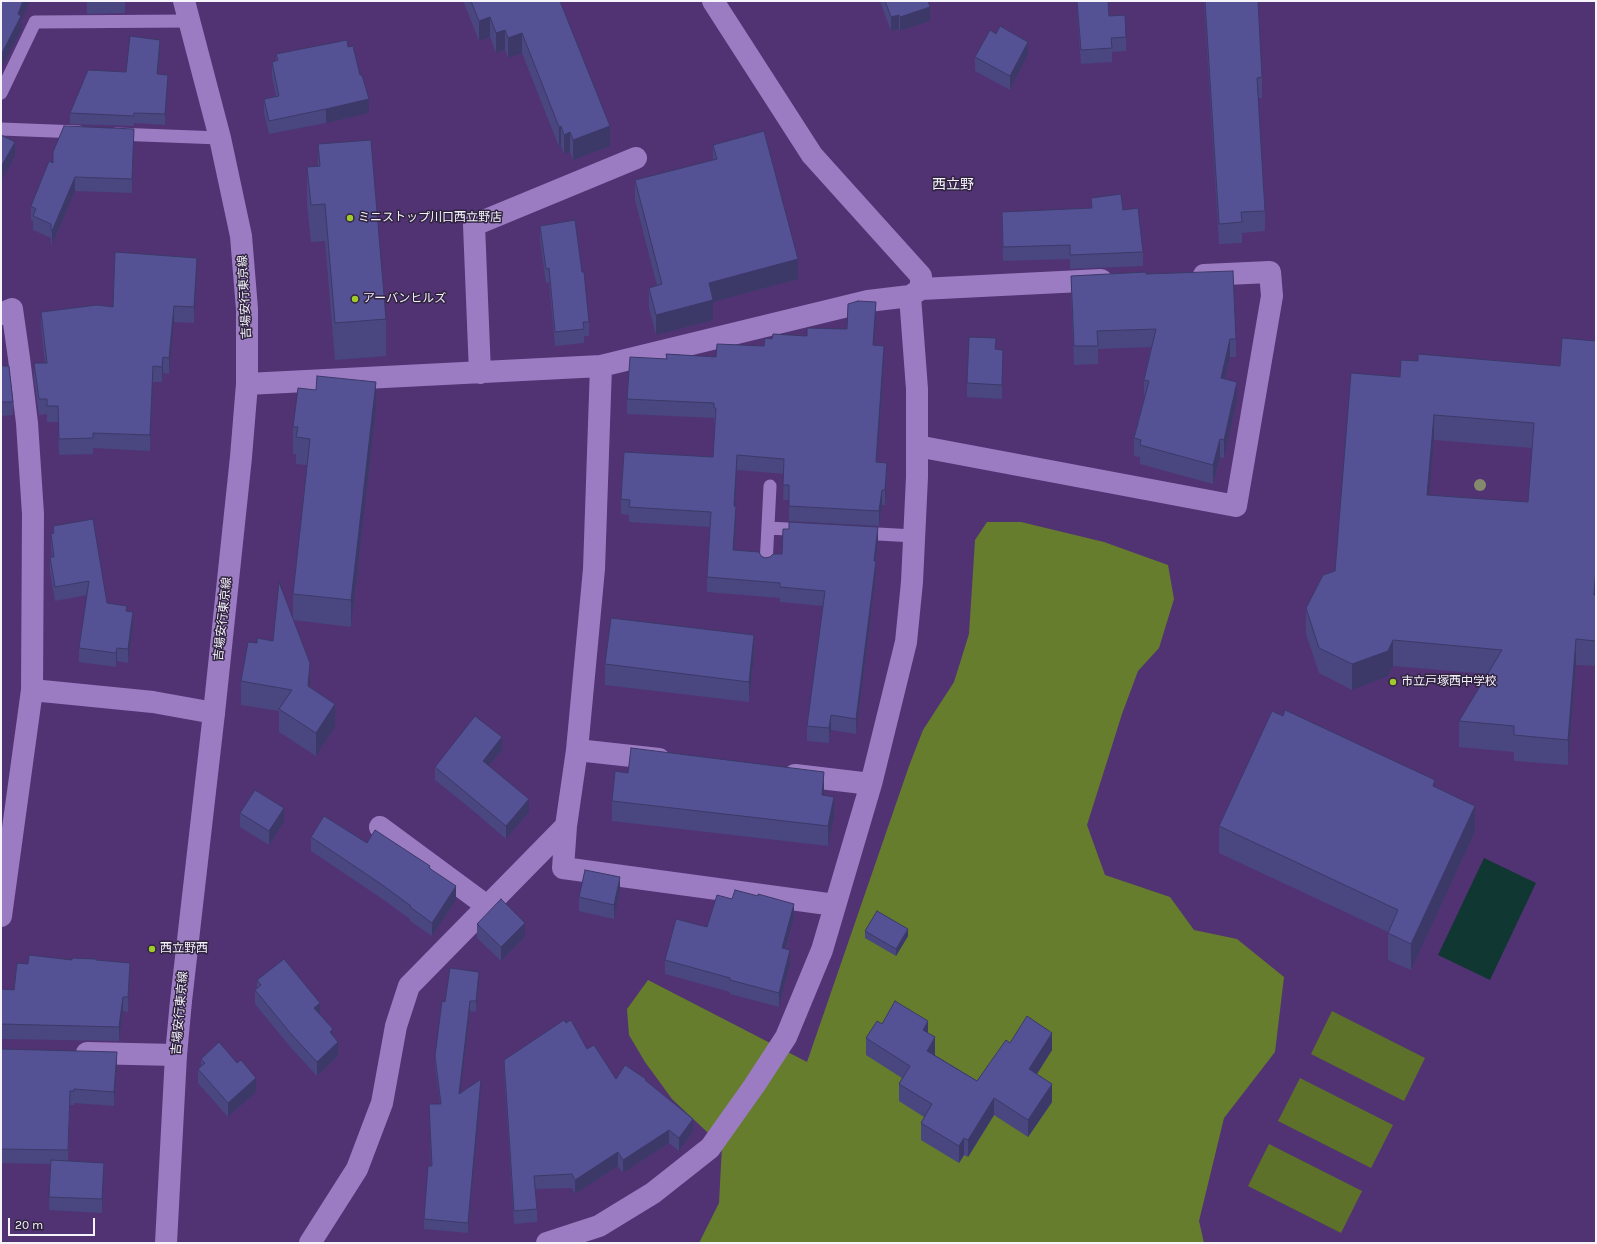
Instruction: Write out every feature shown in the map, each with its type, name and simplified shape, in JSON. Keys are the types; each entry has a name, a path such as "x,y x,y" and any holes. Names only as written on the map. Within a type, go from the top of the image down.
{"street":[{"path":"547,1243 600,1235 710,1148 754,1086 786,1037 822,950 871,784 906,642 912,582 917,446 916,292 921,276 812,155 713,1"},
{"name":"吉場安行東京線","path":"166,1243 176,1055 214,713 241,457 247,384 247,308 241,236 220,138 187,11"},
{"path":"480,373 474,225 636,158"},
{"path":"917,446 1236,506 1272,296 1270,272 1183,276"},
{"path":"247,384 601,366 868,301 916,292 1119,279"},
{"path":"1,314 12,309 20,358 27,423 33,514 32,690 1,916"},
{"path":"601,366 594,568 577,750 566,826 563,868 835,905"},
{"path":"32,690 153,702 214,713"},
{"path":"577,750 677,762"},
{"path":"778,773 871,784"},
{"path":"310,1243 357,1170 382,1103 396,1026 409,986 566,826"},
{"path":"380,827 487,906"},
{"path":"65,1052 176,1055"}],"lane":[{"path":"1,93 35,22 187,11"},
{"path":"1,129 220,138"},
{"path":"766,564 770,486"},
{"path":"768,528 822,531"},
{"path":"845,532 914,536"}],"green space":[{"path":"987,522 1021,522 1104,542 1168,565 1174,599 1159,648 1138,671 1122,714 1087,825 1105,875 1170,897 1194,930 1237,939 1284,977 1275,1052 1224,1118 1199,1221 1204,1243 699,1243 719,1203 722,1146 672,1099 645,1062 629,1035 627,1009 648,980 807,1062 909,766 923,730 954,682 969,634 975,540"},
{"path":"1332,1011 1425,1058 1404,1101 1311,1054"},
{"path":"1300,1078 1393,1125 1371,1168 1278,1121"},
{"path":"1269,1144 1362,1191 1341,1233 1248,1186"}],"shaded area":[{"path":"1484,858 1536,883 1490,980 1438,955"}],"building":[{"path":"1,1 23,1 18,14 21,16 1,55"},
{"path":"471,1 560,1 610,126 573,140 570,132 564,135 561,126 559,127 522,33 508,38 505,30 496,33 490,17 479,21"},
{"path":"885,1 928,1 930,7 900,17 899,15 891,17"},
{"path":"1077,1 1108,1 1109,16 1125,15 1126,37 1111,38 1112,48 1081,50"},
{"path":"1205,1 1258,1 1262,77 1257,78 1265,211 1241,212 1242,222 1219,224"},
{"path":"1000,26 1028,42 1010,76 975,57 990,30 996,34"},
{"path":"130,36 160,40 157,74 168,75 165,114 134,113 134,116 70,113 88,70 126,72"},
{"path":"347,40 348,47 353,46 360,75 362,75 369,99 269,121 264,99 279,96 272,62 278,60 276,54"},
{"path":"64,126 134,129 132,179 75,177 52,231 51,224 33,216 36,209 31,206 49,161 53,163 53,152"},
{"path":"764,131 798,259 709,283 713,300 656,315 649,288 662,284 635,180 717,159 713,145"},
{"path":"1,135 15,142 1,167"},
{"name":"アーバンヒルズ","path":"371,140 386,319 335,323 325,204 311,205 307,167 320,166 318,144"},
{"path":"1121,194 1123,210 1138,208 1143,252 1070,255 1070,245 1003,247 1002,212 1092,208 1091,198"},
{"path":"575,220 582,272 584,272 589,322 583,322 584,329 555,332 549,268 546,269 540,226"},
{"path":"115,252 197,258 194,307 174,306 169,358 163,357 162,367 153,366 150,435 93,433 93,438 59,439 58,406 47,406 47,399 39,399 34,363 47,363 41,312 97,305 113,307"},
{"path":"1233,271 1236,339 1230,339 1221,378 1237,382 1224,440 1220,439 1213,465 1140,445 1141,440 1134,438 1149,381 1144,380 1156,329 1097,331 1098,346 1074,346 1071,276 1146,272 1146,274"},
{"path":"858,301 876,302 873,345 884,346 876,462 887,463 885,490 882,490 879,511 789,506 789,485 783,485 784,459 737,455 733,550 759,552 761,556 765,558 770,557 773,554 782,554 783,529 789,529 789,522 878,527 874,561 876,561 856,719 831,715 829,728 807,726 825,591 780,587 780,583 707,577 711,512 629,507 630,500 621,499 624,452 713,457 716,408 714,408 714,403 627,399 630,357 667,359 666,354 716,357 717,344 764,346 765,338 772,339 773,334 807,336 807,328 847,329 848,304"},
{"path":"969,337 996,338 995,349 1003,350 1002,385 967,383"},
{"path":"1562,338 1596,341 1596,567 1594,595 1596,595 1596,641 1576,639 1568,740 1514,735 1514,726 1459,721 1502,650 1393,640 1388,651 1352,664 1319,648 1306,608 1323,575 1335,571 1351,373 1400,377 1401,360 1418,361 1418,354 1560,366","holes":["1434,415 1534,423 1528,502 1427,495"]},
{"path":"1,366 9,366 13,402 1,402"},
{"path":"317,376 376,382 351,600 293,594 310,439 296,437 298,427 293,427 298,388 316,390"},
{"path":"93,519 107,603 127,606 126,611 133,612 128,649 117,648 116,653 79,648 89,581 55,587 50,557 54,557 51,534 54,533 53,526"},
{"path":"279,582 310,663 308,686 335,704 316,733 279,709 292,690 241,681 248,642 257,643 257,638 273,641"},
{"path":"611,618 754,635 749,682 605,664"},
{"path":"1285,710 1435,780 1433,786 1475,806 1411,944 1388,933 1398,910 1219,826 1272,711 1283,716"},
{"path":"475,716 502,737 483,761 529,799 506,826 435,767"},
{"path":"631,748 824,772 822,795 834,797 828,826 612,801 615,771 628,773"},
{"path":"255,790 284,808 269,831 240,813"},
{"path":"324,816 367,843 375,830 430,866 429,868 456,886 432,923 381,884 311,837"},
{"path":"585,870 620,877 614,905 579,897"},
{"path":"735,890 758,896 758,894 794,904 782,948 790,950 779,993 665,960 676,919 707,927 717,895 732,899"},
{"path":"501,899 525,923 501,947 477,924"},
{"path":"877,911 908,929 896,949 865,931"},
{"path":"29,955 72,960 72,958 96,959 130,963 128,997 123,997 119,1027 1,1024 1,989 14,990 17,963 28,964"},
{"path":"284,959 320,1003 314,1008 333,1029 330,1032 338,1042 317,1062 292,1035 255,990 261,985 257,980"},
{"path":"450,968 479,972 476,1001 470,1001 459,1094 481,1079 468,1223 424,1219 428,1166 432,1166 429,1104 441,1104 435,1056 442,1001 445,1002"},
{"path":"895,1001 928,1021 923,1030 935,1037 927,1051 977,1081 1006,1040 1010,1043 1027,1016 1052,1033 1029,1069 1052,1084 1028,1120 994,1098 968,1140 964,1138 959,1146 921,1123 932,1104 899,1084 910,1066 866,1038 877,1021 882,1024"},
{"path":"564,1020 566,1023 571,1020 587,1049 594,1045 616,1079 625,1065 646,1079 645,1080 693,1119 679,1138 669,1130 623,1160 618,1152 575,1180 572,1174 534,1176 537,1209 514,1211 504,1060"},
{"path":"219,1042 237,1063 241,1060 256,1078 228,1103 198,1069 205,1063 201,1059"},
{"path":"1,1049 117,1052 114,1092 74,1089 74,1091 70,1091 68,1150 1,1149"},
{"path":"51,1160 104,1163 102,1199 49,1197"}],"place":[{"name":"ミニストップ川口西立野店","path":"350,218"},
{"name":"アーバンヒルズ","path":"355,299"},
{"name":"市立戸塚西中学校","path":"1393,682"},
{"name":"西立野西","path":"152,949"}],"district":[{"name":"西立野","path":"953,185"}]}
